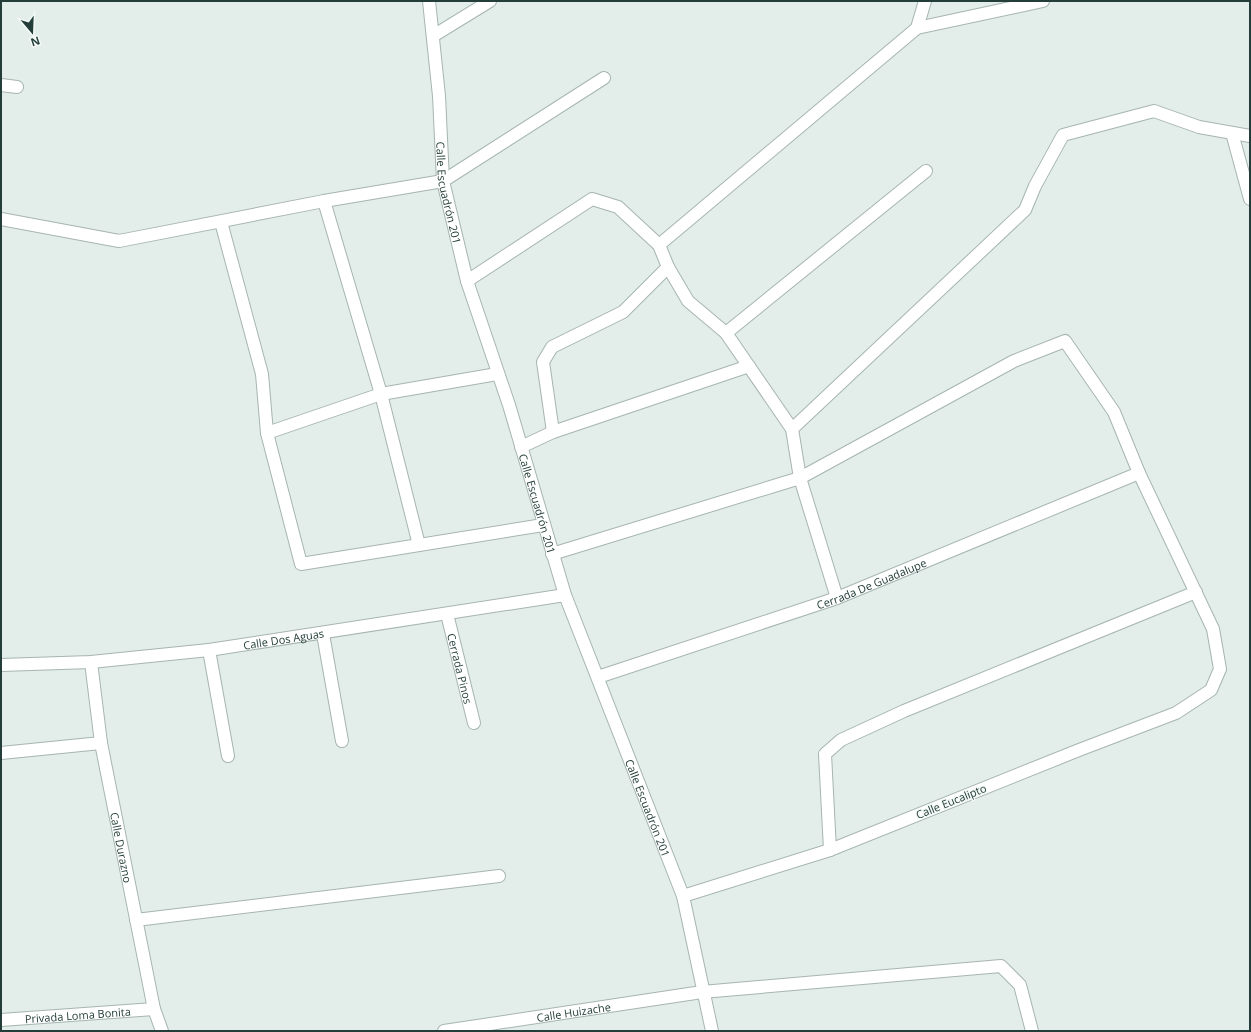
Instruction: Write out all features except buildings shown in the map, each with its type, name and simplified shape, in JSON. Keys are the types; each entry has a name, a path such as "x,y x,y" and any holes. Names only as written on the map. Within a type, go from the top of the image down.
{"street":[{"name":"Calle Escuadrón 201","path":"429,1 439,96 443,181 467,281 521,447 565,595 683,896 702,992 712,1031"},
{"path":"433,36 490,1"},
{"path":"917,28 925,1"},
{"path":"659,244 917,28 1043,1"},
{"path":"1,219 119,241 324,201 443,181 604,78"},
{"path":"1,85 17,87"},
{"path":"792,429 1025,210 1035,186 1063,135 1154,111 1199,127 1250,136"},
{"path":"1232,133 1250,199"},
{"path":"726,333 926,172"},
{"path":"467,281 592,199 618,207 659,244 668,267 688,301 726,333 792,429 800,478 837,598"},
{"path":"324,201 381,394 419,545"},
{"path":"220,222 262,374 266,433 301,564 543,525"},
{"path":"553,432 543,362 552,347 623,312 668,267"},
{"path":"552,554 800,478 1014,361 1065,341 1114,412 1139,472 1196,592 904,711 840,740 825,754 830,850"},
{"path":"521,447 553,432 749,366"},
{"path":"266,433 381,394 497,374"},
{"name":"Cerrada De Guadalupe","path":"598,677 837,598 1139,472"},
{"name":"Calle Eucalipto","path":"683,896 830,850 1079,750 1176,713 1211,690 1220,669 1213,629 1196,592"},
{"name":"Calle Dos Aguas","path":"1,665 91,662 209,650 323,634 565,595"},
{"name":"Cerrada Pinos","path":"447,614 474,723"},
{"path":"323,634 342,742"},
{"path":"209,650 228,756"},
{"name":"Calle Durazno","path":"91,662 101,743 154,1009 162,1031"},
{"path":"1,753 101,743"},
{"path":"136,920 499,876"},
{"name":"Calle Huizache","path":"444,1031 702,992 1002,966 1020,984 1032,1031"},
{"name":"Privada Loma Bonita","path":"1,1020 154,1009"}]}
